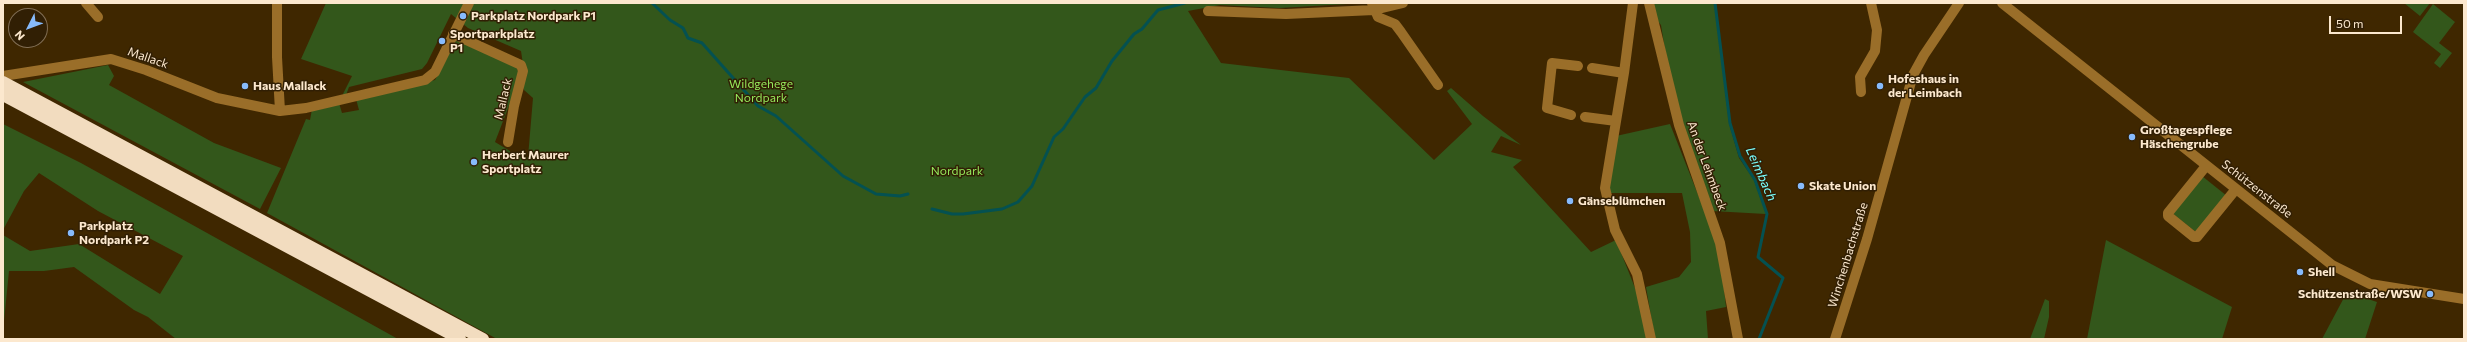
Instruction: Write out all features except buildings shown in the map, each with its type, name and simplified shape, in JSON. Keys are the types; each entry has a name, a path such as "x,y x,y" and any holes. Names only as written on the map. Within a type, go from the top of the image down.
{"highway":[{"path":"6,78 483,339"},
{"path":"3,95 460,339"}],"street":[{"path":"86,3 98,17"},
{"path":"277,3 277,57 280,111"},
{"name":"Mallack","path":"6,78 111,60 146,70 217,98 280,111 306,108 425,80 435,72 469,3"},
{"path":"1208,11 1286,14 1403,3"},
{"path":"1633,3 1624,73 1606,179 1606,194 1615,230 1637,274 1651,339"},
{"name":"An der Lehmbeck","path":"1649,3 1679,125 1720,243 1738,339"},
{"path":"1861,92 1860,77 1875,51 1877,30 1871,3"},
{"name":"Winchenbachstraße","path":"1835,339 1867,239 1913,76 1924,55 1959,3"},
{"name":"Schützenstraße","path":"2002,3 2316,254 2350,276 2387,288 2464,299"},
{"path":"1373,7 1382,19 1395,24 1438,85"},
{"name":"Mallack","path":"453,34 521,64 523,71 514,106 508,142"},
{"path":"1571,115 1547,108 1552,63 1578,66"},
{"path":"1592,68 1624,73"},
{"path":"1585,117 1616,121"},
{"path":"2206,166 2168,213 2168,216 2194,237 2197,237 2236,189"}],"green space":[{"name":"Nordpark","path":"326,3 1365,3 1279,8 1220,5 1188,11 1221,63 1349,78 1434,160 1472,124 1447,91 1451,88 1483,116 1521,145 1501,136 1491,152 1522,160 1513,167 1591,252 1616,240 1637,293 1647,339 497,339 267,213 306,119 310,120 312,109 339,103 342,113 359,110 356,99 435,80 456,40 516,65 520,77 495,142 510,151 510,155 528,157 533,98 524,90 522,84 524,71 521,51 468,28 451,14 427,63 422,69 349,87 346,95 342,96 352,76 301,59"},
{"path":"1651,3 1715,3 1729,123 1739,158 1754,180 1766,214 1712,211 1673,100 1661,25 1654,17"},
{"path":"2404,3 2430,3 2420,16"},
{"path":"2433,4 2455,22 2439,43 2452,53 2440,68 2434,63 2441,54 2413,32"},
{"path":"108,65 114,76 109,85 214,143 281,168 260,209 23,82"},
{"path":"3,124 81,163 398,339 176,339 148,317 134,310 74,267 44,271 9,271 3,331 3,235 30,251 79,244 160,294 183,256 98,211 39,173 24,191 3,230"},
{"path":"1670,124 1716,240 1722,270 1726,307 1706,311 1708,339 1655,339 1646,287 1679,277 1691,262 1690,232 1682,193 1610,193 1609,175 1616,136"},
{"path":"2202,176 2227,196 2197,233 2172,213"},
{"path":"2106,240 2232,307 2222,339 2087,339"},
{"path":"2347,292 2377,302 2365,339 2322,339"},
{"path":"2045,299 2049,301 2049,317 2044,339 2030,339"}],"waterway":[{"path":"652,3 670,20 683,28 688,38 702,43 758,106 776,116 843,176 876,194 900,196 908,194"},
{"path":"932,209 952,214 963,214 1002,209 1018,202 1032,186 1054,137 1063,129 1085,97 1096,88 1112,61 1134,34 1142,29 1158,10 1185,3"},
{"name":"Leimbach","path":"1715,3 1730,123 1740,156 1755,180 1767,214 1758,257 1783,278 1759,339"}],"place":[{"name":"Parkplatz Nordpark P1","path":"463,16"},
{"name":"Sportparkplatz P1","path":"442,41"},
{"name":"Haus Mallack","path":"245,86"},
{"name":"Hofeshaus in der Leimbach","path":"1880,86"},
{"name":"Großtagespflege Häschengrube","path":"2132,137"},
{"name":"Herbert Maurer Sportplatz","path":"474,162"},
{"name":"Skate Union","path":"1801,186"},
{"name":"Gänseblümchen","path":"1570,201"},
{"name":"Parkplatz Nordpark P2","path":"71,233"},
{"name":"Shell","path":"2300,272"},
{"name":"Schützenstraße/WSW","path":"2430,294"}],"park label":[{"name":"Wildgehege Nordpark","path":"761,91"}]}
